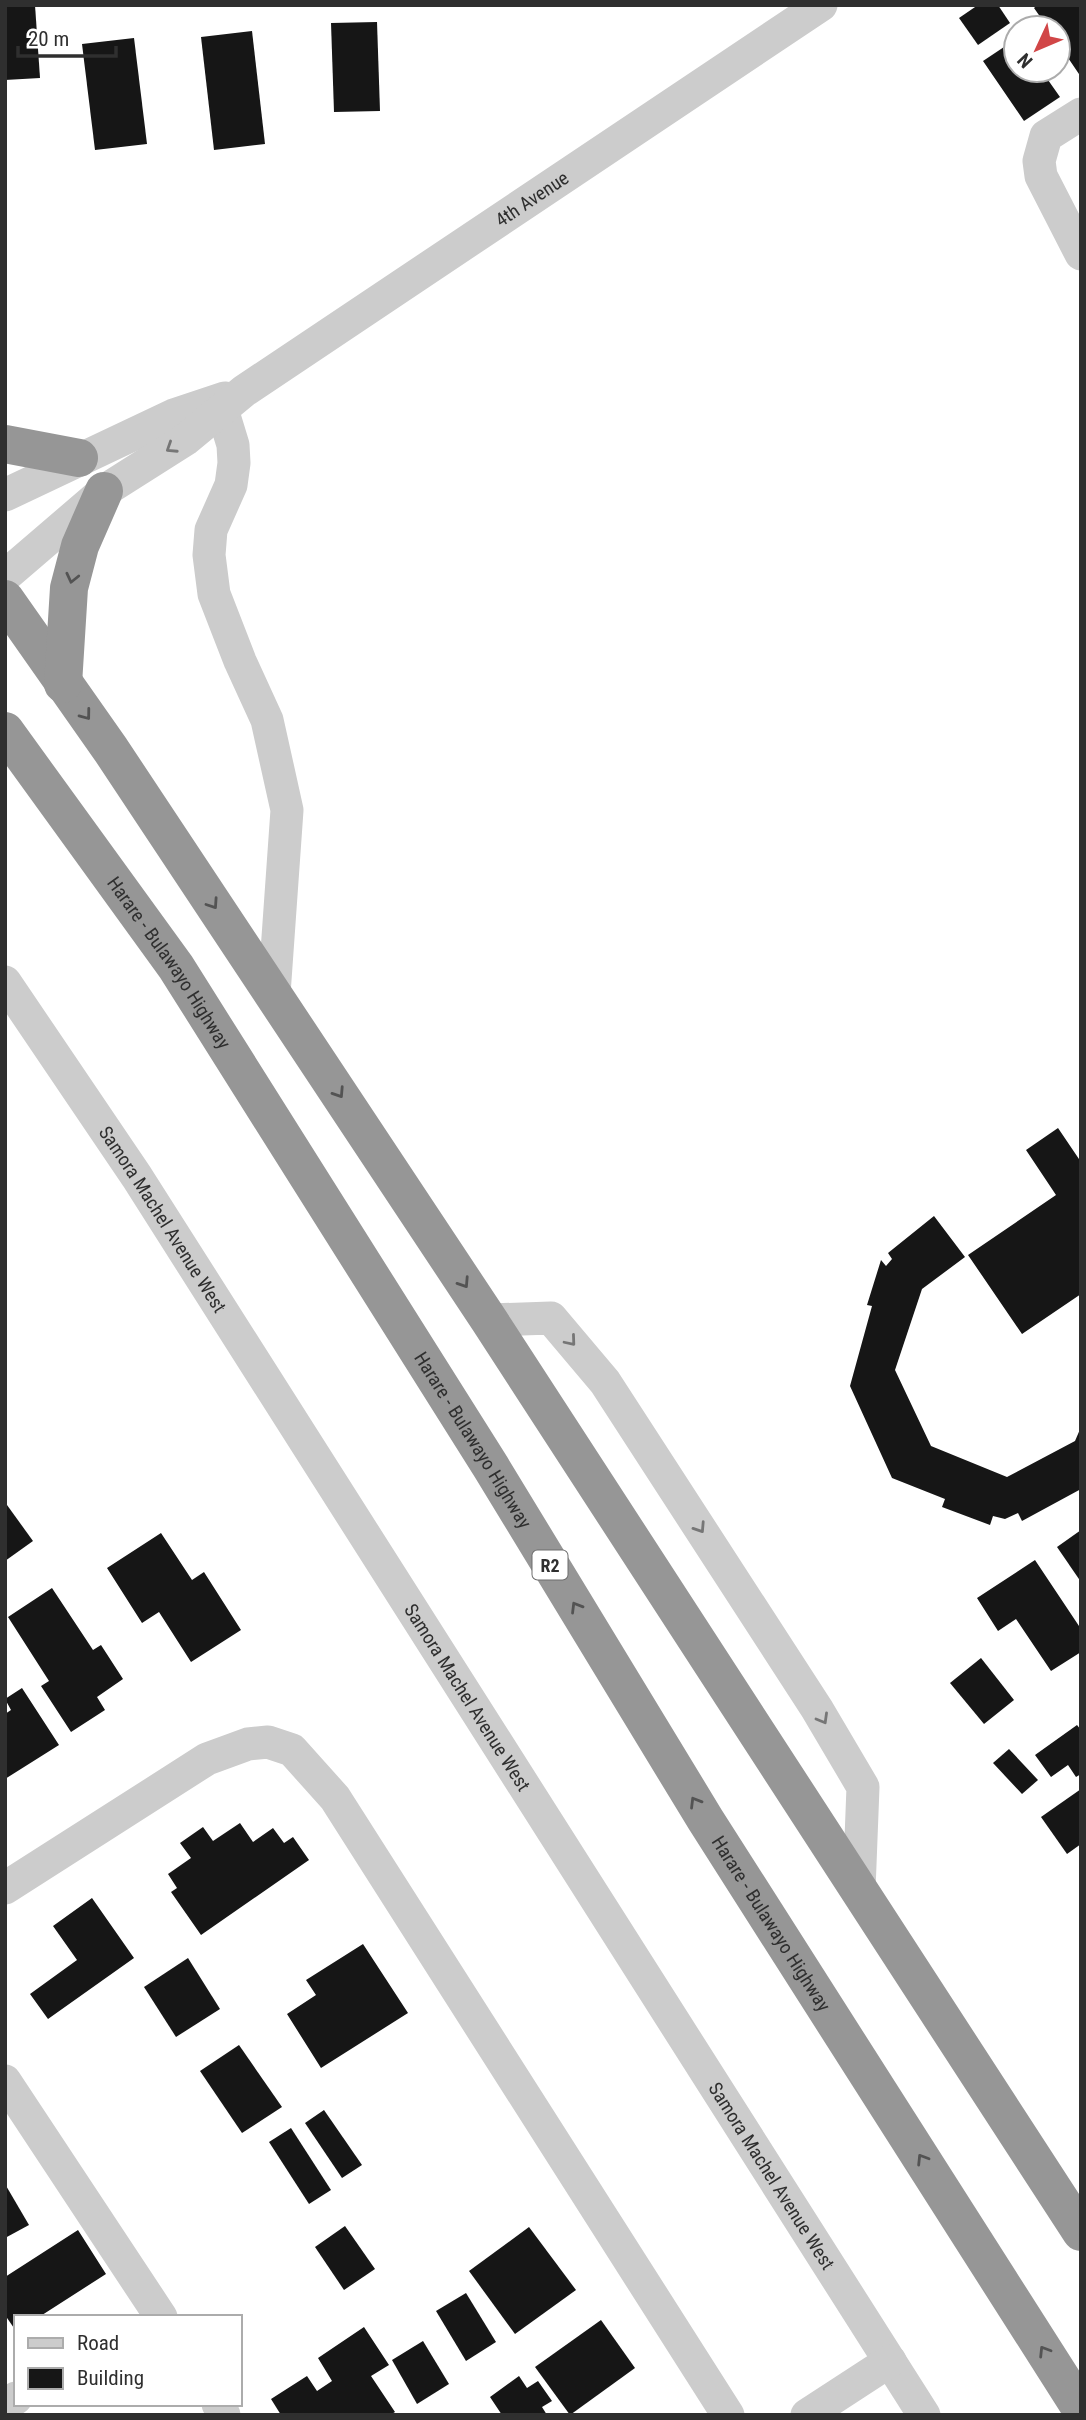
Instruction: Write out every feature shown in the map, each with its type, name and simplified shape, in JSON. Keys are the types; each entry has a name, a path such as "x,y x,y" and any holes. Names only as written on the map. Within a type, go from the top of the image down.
{"highway":[{"path":"5,444 79,458"},
{"path":"63,684 69,588 80,546 104,491"},
{"path":"5,599 111,750 489,1320 1081,2232"},
{"name":"Harare - Bulawayo Highway","path":"5,731 183,979 484,1456 705,1819 1081,2409"}],"street":[{"name":"4th Avenue","path":"233,400 821,5"},
{"path":"1081,114 1046,136 1039,161 1041,176 1081,254"},
{"path":"5,495 174,415 233,400"},
{"path":"5,576 104,491 186,439 233,400"},
{"path":"233,400 234,463 231,485 211,530 209,555 214,594 267,720 287,810 274,995"},
{"name":"Samora Machel Avenue West","path":"5,982 144,1189 925,2415"},
{"path":"489,1320 551,1318 605,1382 681,1499 817,1709 863,1787 859,1890"},
{"path":"5,1888 207,1759 248,1744 268,1742 292,1750 335,1798 728,2415"},
{"path":"5,2081 152,2313"},
{"path":"807,2415 890,2361"}],"building":[{"path":"5,5 35,5 40,78 5,80"},
{"path":"978,5 998,5 1004,14 1002,28 978,45 959,18"},
{"path":"1037,5 1081,5 1081,77 1072,64 1072,14 1038,14 1034,8"},
{"path":"377,22 380,111 334,112 331,23"},
{"path":"252,31 265,144 214,150 201,37"},
{"path":"134,38 147,144 95,150 82,44"},
{"path":"1002,48 1002,84 1051,84 1060,97 1024,121 983,61"},
{"path":"1058,1128 1081,1162 1081,1294 1022,1334 968,1255 1056,1195 1026,1150"},
{"path":"934,1216 965,1257 922,1289 895,1370 931,1446 1007,1477 1075,1441 1081,1427 1081,1489 1022,1521 1018,1513 1005,1519 993,1516 990,1525 942,1507 945,1499 892,1478 850,1386 872,1306 867,1305 881,1260 886,1266 892,1259 888,1253"},
{"path":"7,1505 33,1541 5,1561 5,1506"},
{"path":"1081,1530 1081,1582 1057,1547"},
{"path":"161,1533 192,1580 204,1572 241,1630 191,1662 159,1612 142,1623 107,1568"},
{"path":"1035,1560 1081,1629 1081,1652 1051,1671 1016,1619 998,1631 977,1598"},
{"path":"52,1588 93,1650 101,1645 123,1679 97,1697 105,1710 71,1732 41,1686 49,1681 8,1617"},
{"path":"981,1658 1014,1700 984,1724 950,1683"},
{"path":"22,1688 59,1745 5,1779 5,1714 11,1710 5,1699"},
{"path":"1077,1725 1081,1730 1081,1774 1076,1777 1068,1765 1051,1777 1035,1755"},
{"path":"1009,1749 1038,1780 1022,1794 993,1763"},
{"path":"1081,1789 1081,1844 1067,1854 1041,1817"},
{"path":"240,1823 253,1842 273,1828 284,1843 293,1837 309,1860 201,1935 171,1892 177,1888 168,1874 191,1858 180,1843 203,1827 213,1841"},
{"path":"92,1898 134,1958 48,2019 30,1994 77,1960 53,1926"},
{"path":"363,1944 408,2013 321,2068 287,2014 316,1995 306,1980"},
{"path":"188,1958 220,2009 176,2037 144,1987"},
{"path":"239,2045 282,2107 242,2133 200,2071"},
{"path":"324,2110 362,2165 342,2178 305,2123"},
{"path":"291,2128 331,2190 309,2204 269,2142"},
{"path":"5,2184 29,2225 5,2238"},
{"path":"345,2226 375,2269 344,2290 315,2247"},
{"path":"529,2227 576,2290 515,2334 469,2271"},
{"path":"78,2230 106,2274 42,2315 14,2315 14,2328 5,2315 5,2277"},
{"path":"466,2293 496,2342 466,2361 436,2311"},
{"path":"601,2320 635,2368 570,2415 535,2367"},
{"path":"364,2327 389,2365 371,2376 395,2412 390,2415 281,2415 271,2399 307,2376 317,2391 332,2381 318,2358"},
{"path":"423,2341 449,2384 417,2404 392,2360"},
{"path":"519,2376 527,2388 538,2381 552,2401 542,2407 547,2415 502,2415 490,2397"}]}
